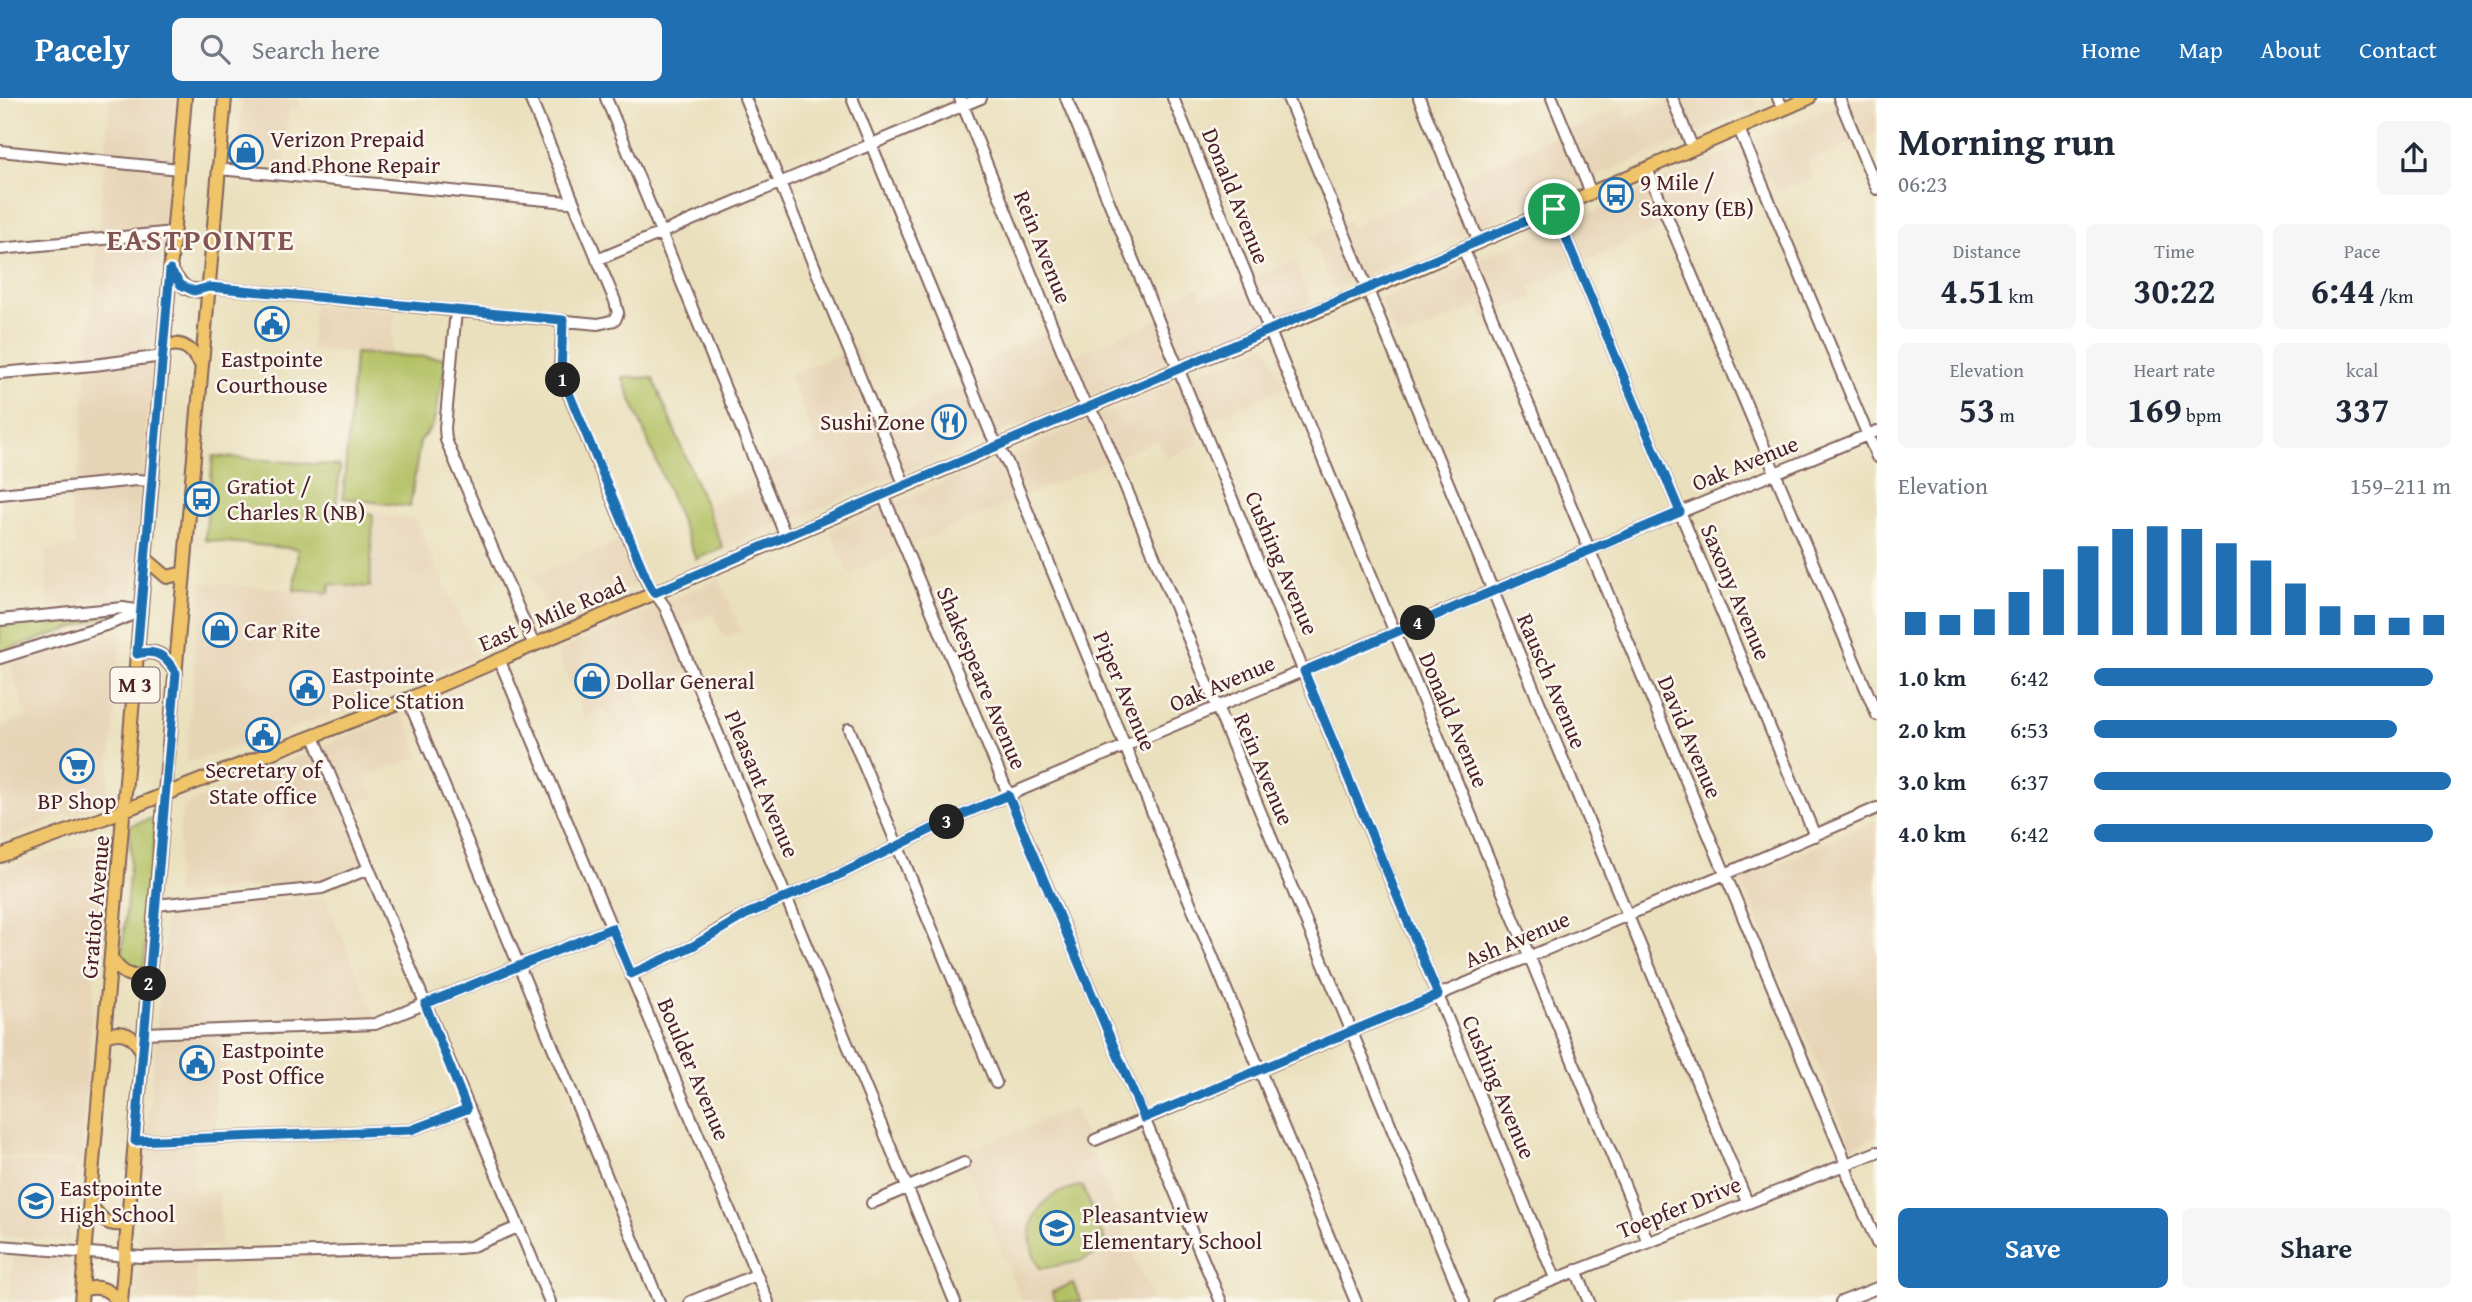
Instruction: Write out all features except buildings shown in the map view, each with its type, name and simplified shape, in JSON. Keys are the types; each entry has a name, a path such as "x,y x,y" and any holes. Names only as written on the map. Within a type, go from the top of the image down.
{"main road":[{"name":"Gratiot Avenue","path":"82,1296 185,98"},
{"name":"M 3","path":"119,1302 145,1033 225,98"},
{"name":"East 9 Mile Road","path":"0,856 165,795 408,699 1479,242 1739,129 1780,104 1809,98"},
{"path":"170,270 181,285 189,290 199,291 209,287"},
{"path":"163,351 175,344 184,345 202,366"},
{"path":"146,559 167,577 184,573"},
{"path":"137,654 148,651 159,653 176,673"},
{"path":"111,958 126,975 137,977 150,973"},
{"path":"105,1036 117,1032 128,1034 137,1042 143,1053"},
{"path":"90,1202 98,1216 107,1223 128,1223"},
{"path":"82,1296 100,1288 111,1293 119,1302"}],"street":[{"path":"209,287 583,323 615,320 618,313 615,301 530,98"},
{"path":"606,98 786,537"},
{"path":"745,98 905,486"},
{"name":"Piper Avenue","path":"852,98 1356,1302"},
{"path":"597,260 871,144 961,102 981,98"},
{"name":"Cushing Avenue","path":"1066,98 1555,1278"},
{"name":"Donald Avenue","path":"1173,98 1648,1242"},
{"name":"Rausch Avenue","path":"1289,98 1747,1202"},
{"path":"1419,98 1479,242"},
{"path":"1552,98 1591,193"},
{"path":"1672,98 1693,149"},
{"path":"1839,98 1877,190"},
{"name":"Rein Avenue","path":"961,102 1076,384 1098,423 1464,1302"},
{"path":"1739,129 1872,433 1877,457"},
{"path":"0,151 179,169"},
{"path":"219,169 572,201"},
{"path":"1647,169 1877,715"},
{"name":"Saxony Avenue","path":"1554,209 1815,836"},
{"path":"0,249 174,232"},
{"name":"David Avenue","path":"1463,248 1877,1242"},
{"path":"456,310 446,440 534,645"},
{"name":"Pleasant Avenue","path":"563,320 561,374 648,582 665,607 955,1302"},
{"path":"0,373 94,365 163,351"},
{"name":"Oak Avenue","path":"631,974 693,946 747,914 898,847 952,819 1872,433"},
{"path":"0,494 136,480 153,481"},
{"name":"Shakespeare Avenue","path":"883,495 1220,1302"},
{"path":"0,620 124,608 141,611"},
{"path":"0,659 141,611"},
{"name":"Boulder Avenue","path":"499,659 768,1302"},
{"path":"408,699 659,1302"},
{"path":"849,729 996,1083"},
{"path":"314,737 467,1109 550,1302"},
{"name":"Ash Avenue","path":"1095,1140 1815,836 1877,807"},
{"path":"156,905 322,888 368,869"},
{"path":"145,1033 375,1024 612,928"},
{"path":"135,1141 411,1130 467,1109"},
{"name":"Toepfer Drive","path":"1498,1302 1877,1152"},
{"path":"872,1203 964,1163"},
{"path":"0,1246 125,1255 470,1247 518,1227"},
{"path":"1576,1270 1588,1302"},
{"path":"690,1302 756,1275"},
{"path":"1841,1302 1877,1288"}],"shaded area":[{"path":"122,98 176,98 132,601 48,608 45,550 76,546 69,495 76,494 110,101 121,101"},
{"path":"242,98 299,98 298,108 289,108 283,167 237,162"},
{"path":"1674,98 1753,98 1757,108 1333,289 1311,237 1348,220 1352,227 1621,107 1626,119"},
{"path":"1853,98 1877,98 1877,132 1807,162 1813,178 1777,193 1770,178 1530,286 1534,297 1484,318 1479,306 1397,340 1380,299 1569,222"},
{"path":"1295,261 1312,302 723,548 705,506 756,486 750,470 817,442 789,375 856,347 885,419 977,379 972,367 1048,332 1061,361 1164,317 1159,304 1198,288 1203,299"},
{"path":"314,304 395,312 391,355 310,350"},
{"path":"1266,344 1284,387 1194,426 1201,444 1166,458 1158,440 849,574 831,531"},
{"path":"373,514 416,519 476,655 265,740 186,763 201,582 328,593 330,583 370,587"},
{"path":"620,541 638,583 552,622 532,576"},
{"path":"719,578 741,631 724,638 713,614 684,626 701,667 636,694 668,774 638,788 605,709 585,717 557,652"},
{"path":"122,628 107,801 0,839 0,727 27,717 10,665"},
{"path":"403,712 420,756 366,778 374,797 349,807 372,859 322,880 175,895 184,806"},
{"path":"1877,820 1877,1137 1852,1147 1741,880"},
{"path":"99,841 104,846 81,1166 74,1163 0,1156 0,869"},
{"path":"325,898 376,1017 227,1024 226,1084 215,1085 216,1130 195,1130 193,1193 219,1191 221,1246 199,1247 196,1265 199,1302 132,1302 167,910"},
{"name":"Pleasantview Elementary School","path":"1074,1108 1153,1302 1022,1302 961,1154"},
{"name":"Eastpointe High School","path":"0,1160 75,1167 69,1241 0,1236"},
{"path":"14,1254 64,1256 74,1264 70,1302 9,1302"}],"green space":[{"path":"355,353 447,358 433,425 420,441 410,507 343,498"},
{"path":"622,377 653,378 723,548 696,559"},
{"path":"213,456 340,466 336,509 373,514 370,587 330,584 329,593 294,590 298,549 205,540"},
{"path":"112,615 0,652 0,625"},
{"path":"156,817 144,965 139,970 125,965 122,955 131,852 129,828"},
{"path":"1082,1186 1107,1245 1105,1250 1081,1261 1040,1269 1031,1240 1031,1227 1036,1215 1053,1196"},
{"path":"1073,1283 1081,1302 1056,1302 1052,1292"}],"place":[{"name":"Verizon Prepaid and Phone Repair","path":"246,152"},
{"name":"9 Mile / Saxony (EB)","path":"1616,195"},
{"name":"Eastpointe Courthouse","path":"272,324"},
{"name":"Sushi Zone","path":"949,422"},
{"name":"Gratiot / Charles R (NB)","path":"202,499"},
{"name":"Car Rite","path":"220,630"},
{"name":"Dollar General","path":"592,681"},
{"name":"Eastpointe Police Station","path":"307,688"},
{"name":"Secretary of State office","path":"263,735"},
{"name":"BP Shop","path":"77,766"},
{"name":"Eastpointe Post Office","path":"197,1063"},
{"name":"Eastpointe High School","path":"36,1201"},
{"name":"Pleasantview Elementary School","path":"1057,1228"}],"district":[{"name":"EASTPOINTE","path":"201,240"}],"route":[{"path":"1554,209 1680,512 1304,671 1438,995 1144,1118 1008,795 952,819 843,873 747,914 693,946 631,974 612,928 425,1004 467,1109 418,1129 135,1141 176,673 159,653 148,651 137,654 170,270 181,285 194,291 209,287 563,320 561,374 654,593 1554,209"}]}
